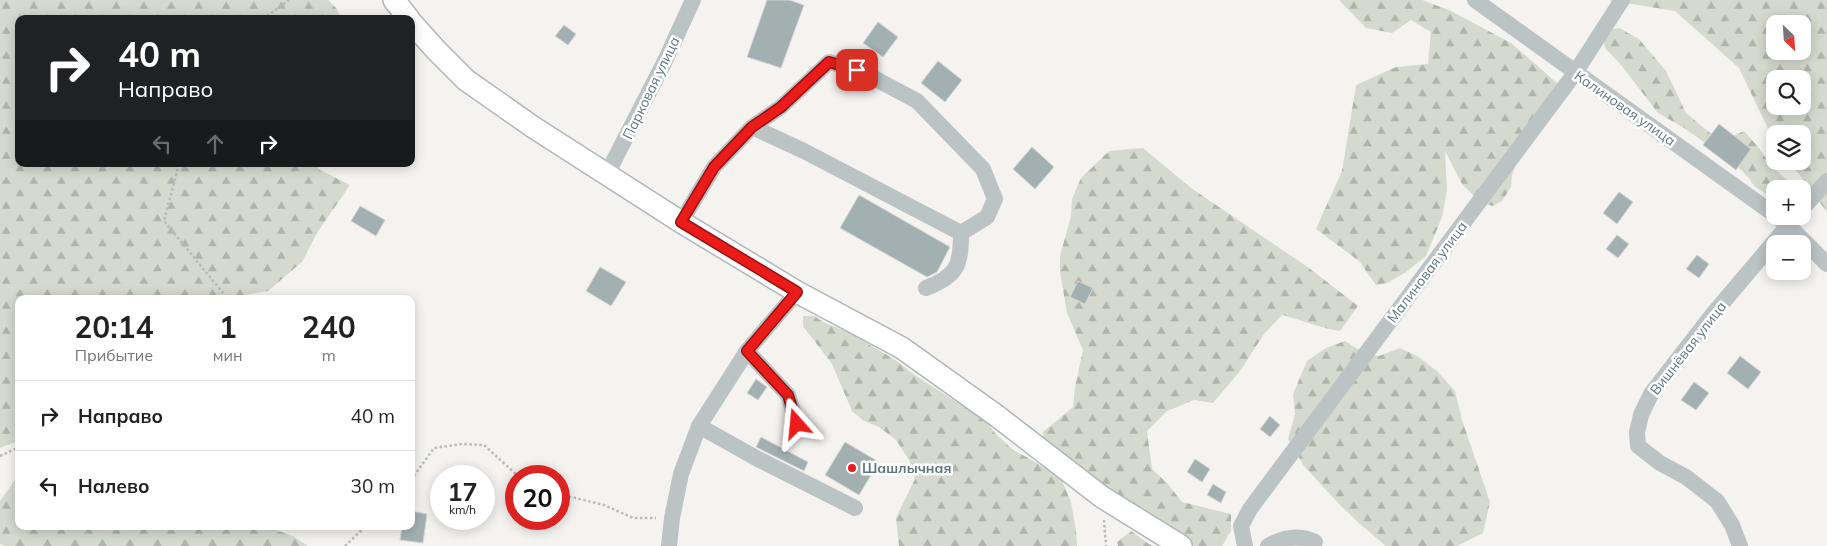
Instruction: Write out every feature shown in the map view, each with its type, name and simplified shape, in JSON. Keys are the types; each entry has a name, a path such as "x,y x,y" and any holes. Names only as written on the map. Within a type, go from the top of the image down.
{"main road":[{"path":"394,0 406,15"},
{"path":"415,26 466,80 526,123 681,222 797,292 902,348 997,416 1102,497 1181,546"}],"street":[{"name":"Парковая улица","path":"607,174 664,63 693,0"},
{"name":"Калиновая улица","path":"1475,0 1575,73 1766,206"},
{"name":"Малиновая улица","path":"1246,546 1241,526 1250,510 1575,73 1622,0"},
{"path":"681,222 714,167 752,127 781,107 829,62 857,70 917,102 982,169 996,199 987,217 961,233"},
{"path":"752,127 804,151 961,233"},
{"path":"1811,199 1827,181"},
{"name":"Вишнёвая улица","path":"1740,546 1732,525 1717,501 1686,477 1660,463 1638,446 1637,432 1641,415 1651,394 1779,225"},
{"name":"Калиновая улица","path":"1791,225 1827,264"},
{"path":"926,288 944,281 956,268 961,255 961,233"},
{"path":"670,546 672,518 681,474 699,426 747,351 797,292"},
{"path":"747,351 788,395 797,424"},
{"path":"699,426 758,459 855,508"},
{"path":"1268,546 1280,540 1293,538 1309,539 1315,542"}],"path":[{"path":"268,15 289,0"},
{"path":"178,167 164,221 225,295"},
{"path":"415,474 434,448 462,444 484,445 506,465"},
{"path":"0,456 15,449"},
{"path":"570,497 604,505 632,518 672,518"},
{"path":"1102,497 1106,546"},
{"path":"345,546 362,530"}],"green space":[{"path":"0,0 328,0 337,9 339,15 15,15 15,167 318,167 318,169 350,185 317,233 302,262 268,291 244,295 15,295 15,442 0,448"},
{"path":"1339,0 1422,0 1449,10 1511,43 1558,84 1519,156 1512,175 1511,187 1502,201 1493,206 1481,203 1462,184 1445,151 1447,190 1442,217 1426,256 1406,272 1387,283 1376,285 1359,261 1316,229 1342,171 1356,85 1396,67 1428,64 1431,32 1411,20 1392,33 1366,28"},
{"path":"1608,0 1827,0 1827,212 1811,191 1811,180 1803,180 1796,170 1811,170 1811,125 1766,125 1739,68 1675,11"},
{"path":"1619,28 1639,39 1666,71 1686,113 1716,138 1735,135 1744,131 1766,158 1766,170 1776,170 1786,180 1766,180 1766,194 1754,186 1734,163 1684,128 1658,113 1621,65 1605,48 1601,31"},
{"path":"1143,148 1191,188 1309,268 1358,306 1340,331 1282,315 1264,334 1240,371 1213,403 1194,400 1167,411 1147,431 1152,469 1167,483 1182,502 1231,514 1231,531 1222,546 1192,546 1170,533 1044,443 1043,432 1073,407 1083,350 1067,313 1060,272 1060,256 1071,216 1072,199 1081,178 1109,151"},
{"path":"803,316 814,316 825,323 855,335 894,359 916,376 983,417 995,433 1012,449 1060,476 1071,502 1077,546 899,546 896,518 915,479 909,460 896,440 879,427 864,421 852,411 832,364 803,326"},
{"path":"1345,341 1359,350 1379,356 1400,348 1417,356 1437,371 1455,391 1462,420 1490,502 1483,533 1457,546 1386,546 1340,505 1304,466 1288,439 1295,414 1293,394 1307,361 1326,348"},
{"path":"15,480 15,530 276,530 293,536 308,546 5,546 0,544 0,501"},
{"path":"1131,531 1153,546 1118,546 1117,542"}],"building":[{"path":"767,0 789,0 804,5 781,68 747,57"},
{"path":"878,22 898,37 883,57 863,43"},
{"path":"564,25 576,34 568,45 555,36"},
{"path":"938,61 962,80 945,102 921,83"},
{"path":"1719,124 1751,149 1736,170 1703,145"},
{"path":"1032,147 1054,167 1035,189 1013,169"},
{"path":"1619,192 1633,202 1617,224 1603,213"},
{"path":"859,195 950,247 937,272 927,277 840,228"},
{"path":"360,206 385,220 376,236 351,221"},
{"path":"1617,235 1629,244 1618,258 1606,249"},
{"path":"1697,255 1709,264 1699,278 1686,269"},
{"path":"600,267 626,282 611,306 586,291"},
{"path":"1078,281 1093,288 1085,304 1070,297"},
{"path":"1740,356 1761,372 1748,389 1727,373"},
{"path":"756,379 767,387 758,400 747,393"},
{"path":"1694,382 1709,393 1696,410 1681,400"},
{"path":"1270,416 1280,425 1270,437 1260,429"},
{"path":"761,437 808,462 804,471 756,447"},
{"name":"Шашлычная","path":"845,442 879,462 859,495 825,475"},
{"path":"1195,459 1210,469 1202,482 1187,472"},
{"path":"1213,484 1226,492 1221,503 1207,495"},
{"path":"415,512 427,514 423,543 400,540 401,530 415,530"}],"place":[{"name":"Шашлычная","path":"852,468"}],"route":[{"path":"797,424 788,395 747,351 797,292 681,222 714,167 752,127 781,107 829,62 857,70"}]}
